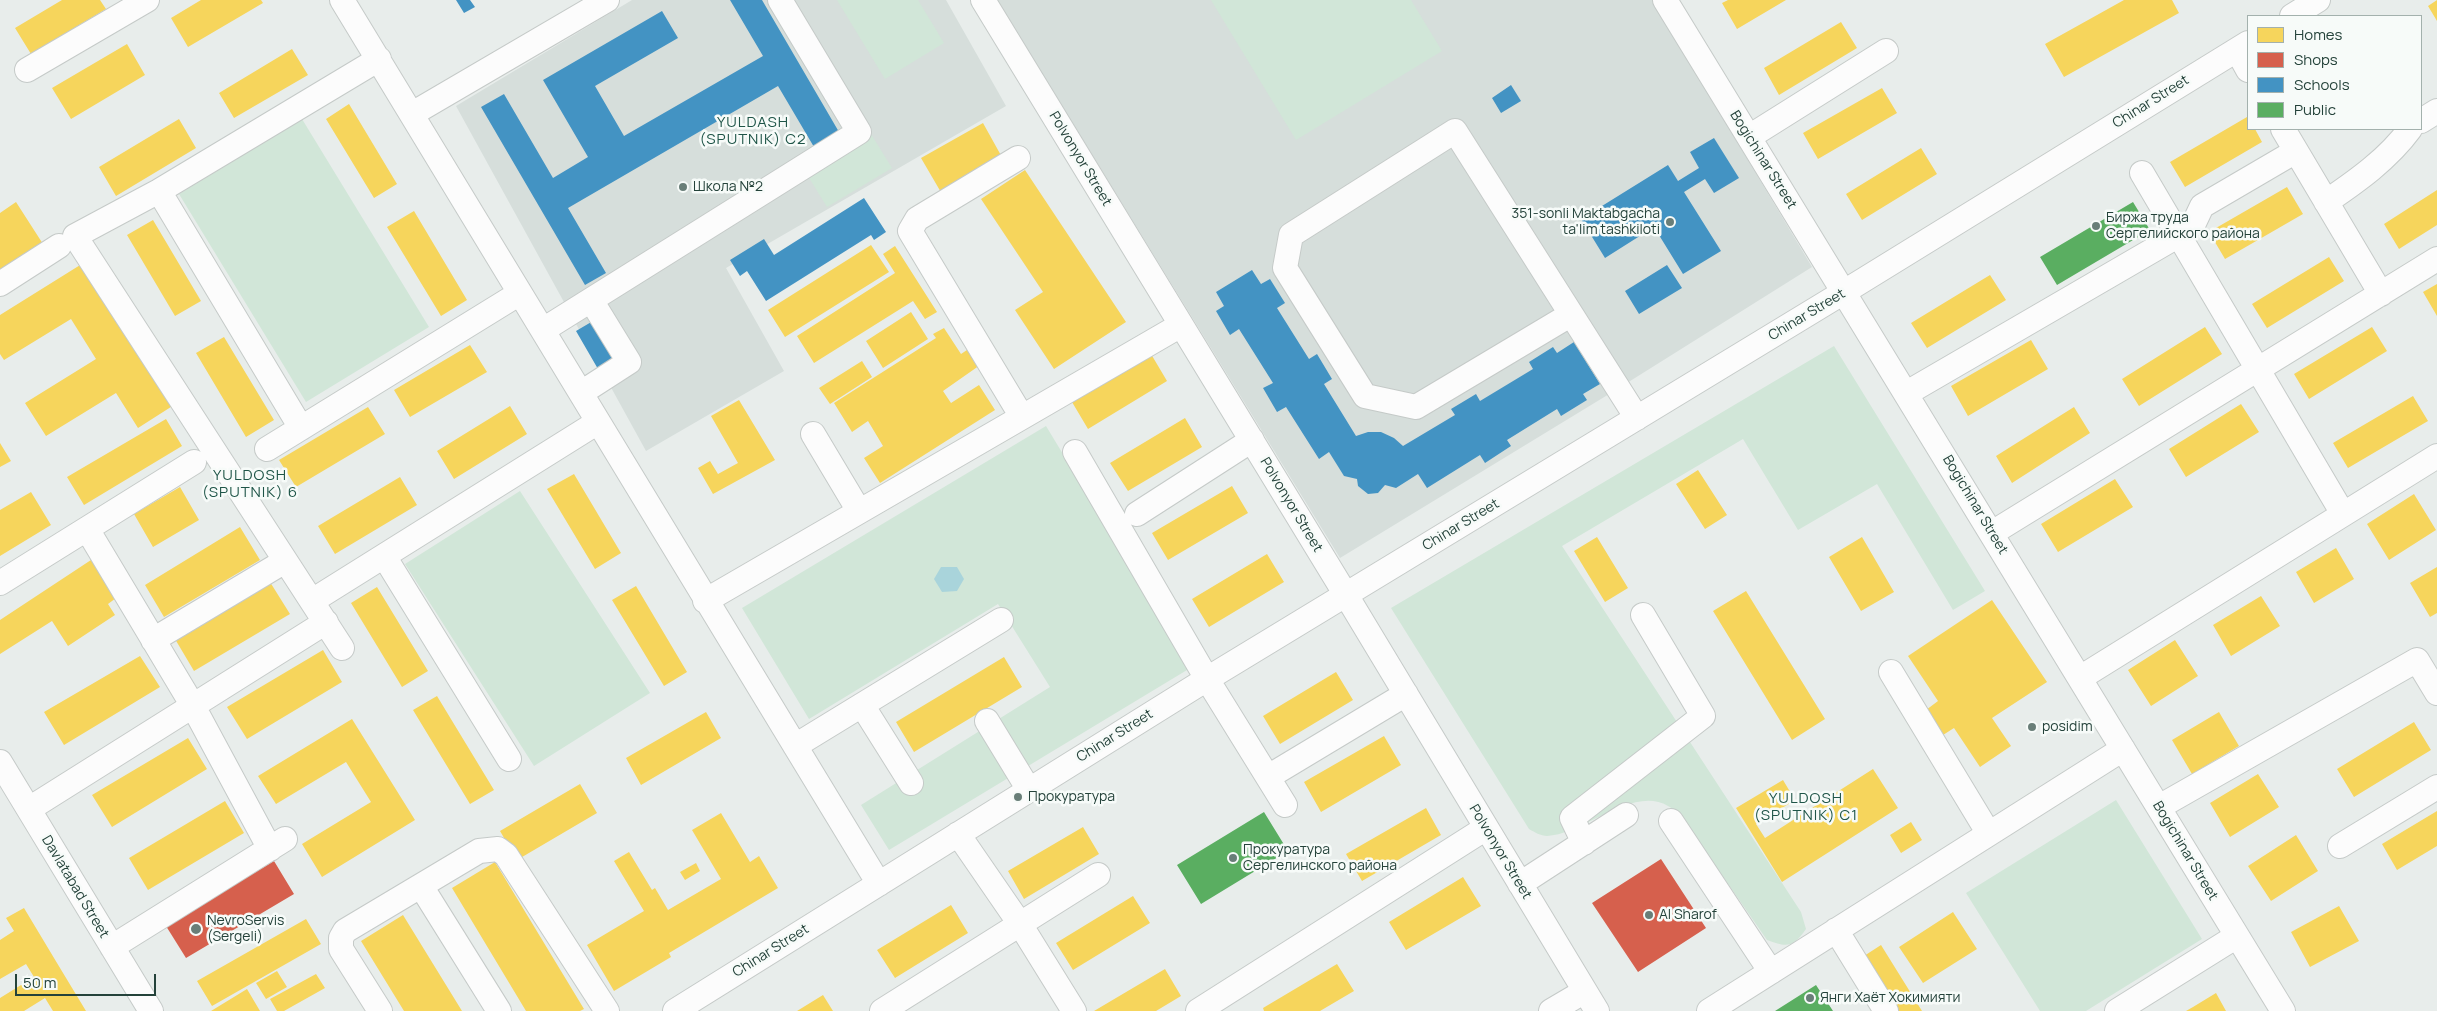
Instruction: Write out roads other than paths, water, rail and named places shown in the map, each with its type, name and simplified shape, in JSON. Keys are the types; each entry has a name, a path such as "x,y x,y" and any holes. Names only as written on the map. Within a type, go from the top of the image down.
{"street":[{"path":"342,0 705,601 879,884"},
{"path":"412,114 606,0"},
{"path":"542,330 859,132 780,0"},
{"name":"Polvonyor Street","path":"982,0 1252,440 1597,1011"},
{"path":"2294,15 2318,0"},
{"name":"Bogichinar Street","path":"1667,1 2283,1011"},
{"path":"27,70 132,4"},
{"path":"1749,137 1886,51"},
{"name":"Chinar Street","path":"690,1007 879,884 1207,679 1844,292 2244,54"},
{"path":"342,648 75,236 159,191 379,59"},
{"path":"2422,120 2437,111"},
{"path":"2284,130 2381,294"},
{"path":"2326,202 2375,167 2400,143 2409,130"},
{"path":"1570,315 1416,407 1365,396 1285,268 1291,234 1455,131 1637,418"},
{"path":"1907,393 2179,235 2194,223 2202,206 2296,151"},
{"path":"1018,158 917,219 910,231 1022,417"},
{"path":"2142,173 2344,514"},
{"path":"159,191 301,428"},
{"path":"0,284 60,246"},
{"path":"1992,533 2437,259"},
{"path":"267,449 520,292"},
{"path":"581,393 629,362 591,300"},
{"path":"705,601 1181,324"},
{"path":"312,601 598,422"},
{"path":"813,434 859,511"},
{"path":"1137,514 1252,440"},
{"path":"1074,452 1207,679 1285,805"},
{"path":"2080,678 2437,456"},
{"path":"0,584 194,462"},
{"path":"87,529 192,706 277,844 112,947"},
{"path":"384,556 509,759"},
{"path":"153,640 285,561"},
{"path":"1584,842 1572,818 1703,716 1642,615"},
{"path":"795,746 1001,620"},
{"path":"15,800 192,706 326,622"},
{"path":"2159,807 2417,660 2437,693"},
{"path":"1891,672 1989,834"},
{"path":"1268,777 1406,694"},
{"path":"862,705 911,783"},
{"path":"987,721 1029,790"},
{"path":"1709,1011 2123,749"},
{"name":"Davlatabad Street","path":"0,762 15,800 112,947 151,1011"},
{"path":"2340,846 2437,787"},
{"path":"1520,884 1626,816"},
{"path":"1671,821 1771,972"},
{"path":"1198,1011 1486,828"},
{"path":"958,834 1020,924 1074,1011"},
{"path":"380,1011 341,949 341,938 345,931 479,851 498,848 506,855 607,1011"},
{"path":"889,1009 1098,875"},
{"path":"421,886 499,1011"},
{"path":"1836,930 1886,1011"},
{"path":"2117,1011 2237,936"},
{"path":"1551,1011 1585,991"}],"water":[{"path":"941,567 957,567 964,579 957,591 942,592 934,579"}],"place":[{"name":"Школа №2","path":"683,187"},
{"name":"351-sonli Maktabgacha ta'lim tashkiloti","path":"1670,222"},
{"name":"Биржа труда Сергелийского района","path":"2096,226"},
{"name":"posidim","path":"2032,727"},
{"name":"Прокуратура","path":"1018,797"},
{"name":"Прокуратура Сергелинского района","path":"1233,858"},
{"name":"Al Sharof","path":"1649,915"},
{"name":"NevroServis (Sergeli)","path":"196,929"},
{"name":"Янги Хаёт Хокимияти","path":"1810,998"}],"district":[{"name":"YULDASH (SPUTNIK) C2","path":"753,132"},
{"name":"YULDOSH (SPUTNIK) 6","path":"250,484"},
{"name":"YULDOSH (SPUTNIK) C1","path":"1806,808"}]}
